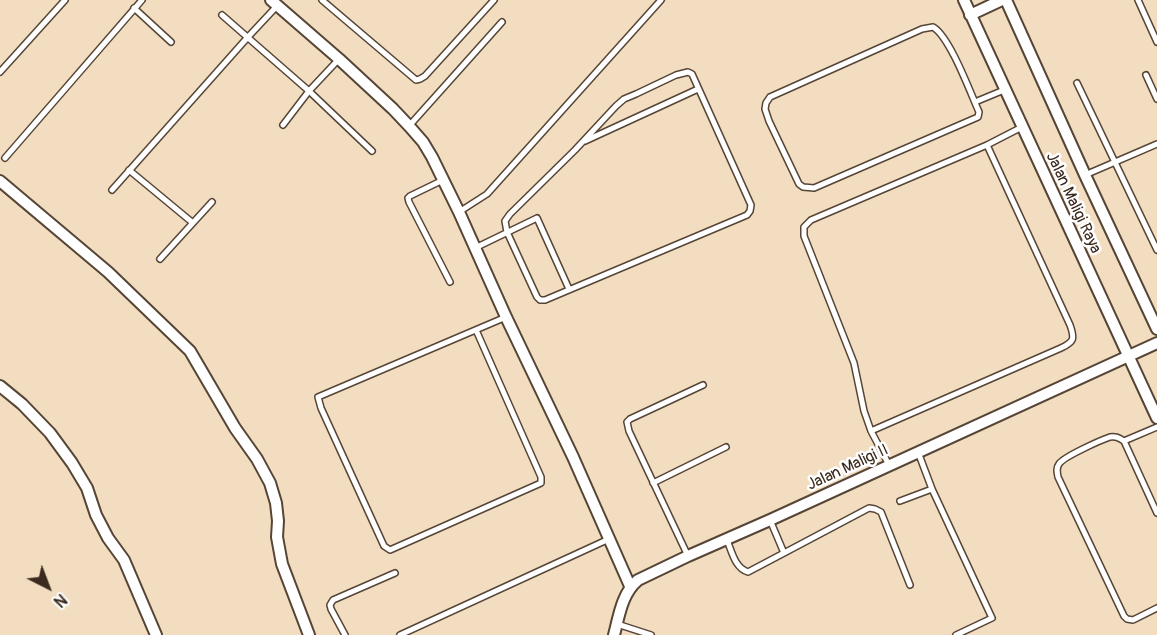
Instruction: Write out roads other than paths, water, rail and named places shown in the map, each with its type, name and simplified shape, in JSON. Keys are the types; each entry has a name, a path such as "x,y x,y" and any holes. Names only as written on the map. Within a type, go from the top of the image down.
{"street":[{"name":"Jalan Maligi Raya","path":"964,0 1157,418"},
{"path":"970,15 1004,0"},
{"name":"Jalan Maligi Raya","path":"1004,0 1157,329"},
{"path":"274,3 339,59 409,126 432,157 573,457 630,586 615,629"},
{"path":"0,181 108,272 190,351 270,483 276,503 277,537 282,564 309,635"},
{"name":"Jalan Maligi II","path":"630,586 688,556 1157,343"},
{"path":"0,386 22,404 50,433 72,463 87,488 96,515 108,538 124,560 156,635"}],"lane":[{"path":"0,72 65,0"},
{"path":"4,158 142,0"},
{"path":"322,0 416,80 425,76 494,0"},
{"path":"459,212 487,194 661,0"},
{"path":"1138,0 1157,42"},
{"path":"112,190 248,37 274,3"},
{"path":"134,8 171,42"},
{"path":"222,15 309,91 372,151"},
{"path":"409,126 502,22"},
{"path":"933,27 942,34 949,46 975,102 980,112 978,117 814,188 803,187 799,184 765,109 770,98 777,94 922,29 933,27"},
{"path":"283,125 309,91 339,59"},
{"path":"688,72 692,74 751,205 750,211 747,215 542,301 538,298 507,232 505,221 581,143 624,99 676,75 688,72"},
{"path":"1146,75 1157,99"},
{"path":"1077,83 1157,250"},
{"path":"581,143 698,89"},
{"path":"975,102 1004,90"},
{"path":"890,465 871,431 864,411 854,363 804,236 804,227 811,220 987,145 1022,127"},
{"path":"1085,175 1157,144"},
{"path":"871,431 1070,344 1073,339 1070,325 987,145"},
{"path":"129,170 193,223"},
{"path":"443,180 408,198 450,282"},
{"path":"160,259 212,202"},
{"path":"475,248 537,218 570,289"},
{"path":"476,330 541,477 541,483 390,550 384,546 318,397 506,317"},
{"path":"688,556 629,431 627,422 703,385"},
{"path":"1124,441 1157,427"},
{"path":"1157,513 1124,441 1119,438 1110,438 1089,446 1063,459 1059,464 1056,471 1058,477 1124,616 1133,620 1157,608"},
{"path":"653,483 726,447"},
{"path":"918,452 932,489 992,618 956,635"},
{"path":"900,501 932,489"},
{"path":"727,540 737,564 743,571 748,572 868,508 875,508 881,512 910,585"},
{"path":"770,520 784,553"},
{"path":"400,635 610,539"},
{"path":"345,635 331,609 330,605 333,600 395,573"},
{"path":"615,629 651,635"}]}
